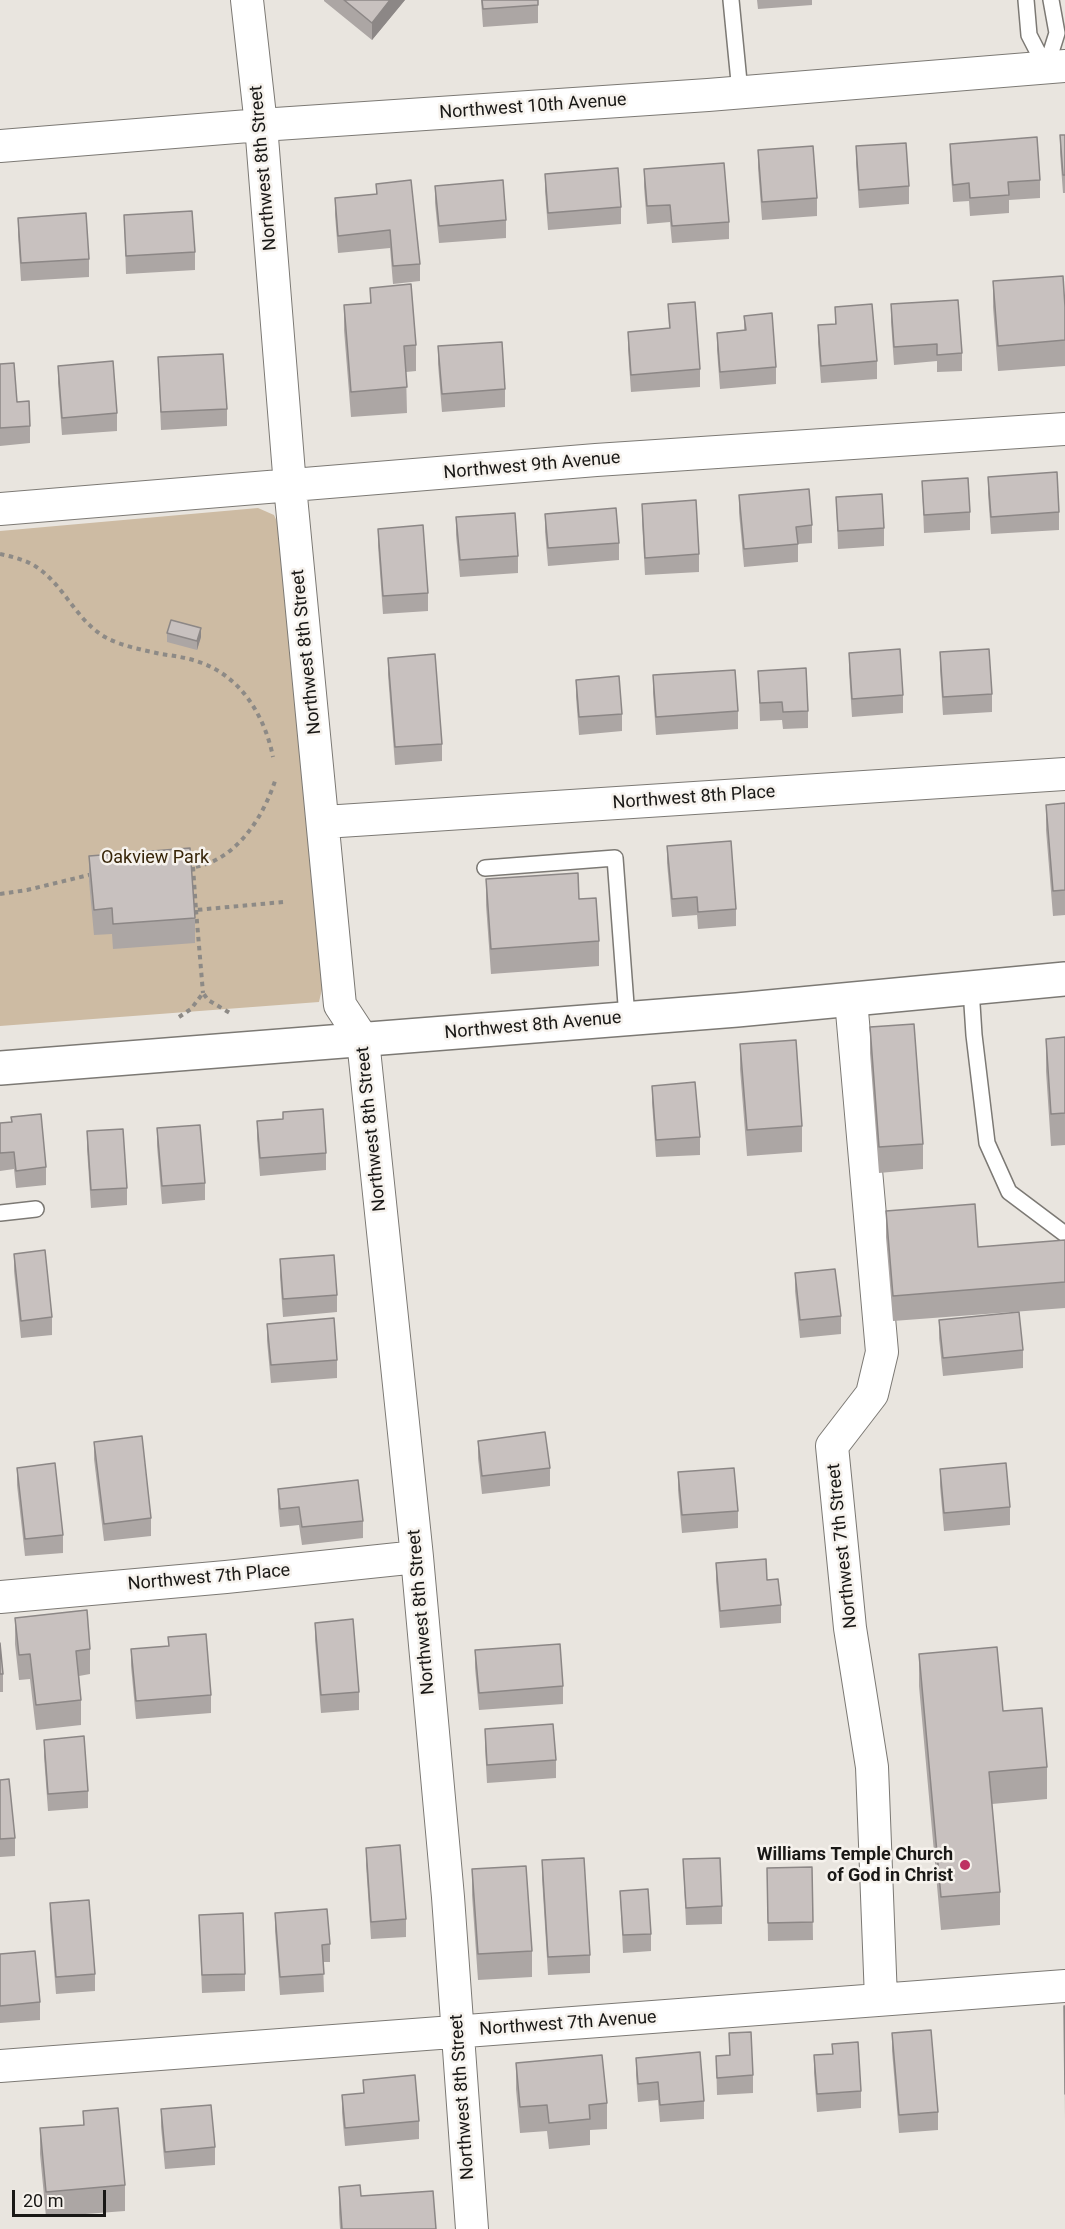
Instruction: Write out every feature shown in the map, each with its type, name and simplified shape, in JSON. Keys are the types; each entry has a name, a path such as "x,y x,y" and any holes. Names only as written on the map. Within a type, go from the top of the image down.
{"street":[{"name":"Northwest 8th Street","path":"247,0 261,125 290,486 340,1005 363,1040 417,1557 448,1898 472,2229"},
{"name":"Northwest 10th Avenue","path":"0,146 1055,67"},
{"name":"Northwest 9th Avenue","path":"0,509 596,460 1065,429"},
{"name":"Northwest 8th Place","path":"324,822 1065,774"},
{"name":"Northwest 8th Avenue","path":"0,1068 851,1000 1065,979"},
{"name":"Northwest 7th Street","path":"851,1000 882,1353 872,1394 832,1446 850,1628 872,1767 881,1999"},
{"name":"Northwest 7th Place","path":"0,1597 417,1557"},
{"name":"Northwest 7th Avenue","path":"0,2066 1065,1986"}],"lane":[{"path":"731,0 740,92"},
{"path":"1026,0 1029,35 1055,67"},
{"path":"1051,0 1057,33 1055,67"},
{"path":"485,868 615,858 627,1018"},
{"path":"971,989 987,1143 1009,1192 1065,1234"},
{"path":"0,1213 36,1209"}],"path":[{"path":"0,554 18,558 39,568 85,622 106,638 140,649 202,663 226,675 243,692 258,714 269,736 273,757"},
{"path":"182,868 193,867 222,857 243,838 263,810 275,781"},
{"path":"193,867 203,993 208,1000 230,1013"},
{"path":"0,894 27,890 79,876 101,874"},
{"path":"196,910 283,902"},
{"path":"179,1017 191,1009 203,993"}],"green space":[{"name":"Oakview Park","path":"258,508 274,515 280,528 322,989 319,1002 0,1026 0,531"}],"building":[{"path":"344,0 390,0 372,23"},
{"path":"482,0 538,0 538,5 483,9"},
{"path":"1060,135 1065,135 1065,175 1063,175"},
{"path":"1037,137 1040,180 1008,182 1009,195 970,198 969,183 953,185 950,144"},
{"path":"906,143 909,186 859,190 856,146"},
{"path":"813,146 817,198 762,202 758,150"},
{"path":"724,163 729,222 672,226 670,205 647,206 644,169"},
{"path":"618,168 621,207 548,213 545,174"},
{"path":"411,180 420,264 393,266 390,230 338,236 335,198 377,194 376,184"},
{"path":"503,180 506,220 439,226 435,186"},
{"path":"192,211 195,252 126,256 124,215"},
{"path":"86,213 89,259 21,263 18,218"},
{"path":"1063,276 1065,340 998,346 993,281"},
{"path":"411,284 416,345 404,346 407,387 351,392 344,305 371,303 370,288"},
{"path":"958,300 962,353 937,355 937,344 894,347 891,304"},
{"path":"695,302 700,369 631,375 628,332 670,328 668,304"},
{"path":"872,304 877,361 821,366 818,325 836,324 835,307"},
{"path":"772,313 776,367 720,372 717,333 746,330 744,316"},
{"path":"502,342 505,389 442,394 438,346"},
{"path":"223,354 227,409 161,412 158,357"},
{"path":"113,361 117,413 62,418 58,366"},
{"path":"14,363 17,402 29,401 30,426 0,428 0,364"},
{"path":"1057,472 1059,512 991,517 988,477"},
{"path":"968,478 970,512 924,515 922,481"},
{"path":"809,489 812,525 796,527 798,544 744,549 739,495"},
{"path":"882,494 884,528 838,531 836,497"},
{"path":"696,500 699,554 645,558 642,504"},
{"path":"616,508 619,543 548,548 545,514"},
{"path":"515,513 518,556 460,560 456,517"},
{"path":"423,525 428,593 383,596 378,529"},
{"path":"171,620 201,628 197,641 167,633"},
{"path":"900,649 903,695 852,699 849,653"},
{"path":"989,649 992,694 943,697 940,652"},
{"path":"435,654 442,744 395,747 388,658"},
{"path":"806,668 808,711 783,712 782,702 760,703 758,671"},
{"path":"735,670 738,711 656,717 653,675"},
{"path":"619,676 622,714 579,717 576,680"},
{"path":"1065,803 1065,890 1053,891 1046,805"},
{"path":"731,841 736,909 698,912 697,897 672,899 667,846"},
{"path":"190,848 195,918 113,924 112,908 94,910 89,856"},
{"path":"578,873 579,899 596,898 599,941 491,949 486,879"},
{"path":"914,1024 923,1144 879,1147 870,1027"},
{"path":"1065,1037 1065,1113 1051,1114 1046,1039"},
{"path":"796,1040 802,1126 747,1130 740,1044"},
{"path":"695,1082 700,1137 656,1140 652,1086"},
{"path":"323,1109 326,1153 260,1158 257,1121 283,1119 283,1112"},
{"path":"41,1114 46,1167 16,1171 14,1152 0,1153 0,1123 12,1122 11,1117"},
{"path":"200,1125 205,1183 162,1186 157,1128"},
{"path":"123,1129 127,1188 91,1190 87,1131"},
{"path":"975,1204 978,1247 1065,1240 1065,1282 893,1296 886,1211"},
{"path":"45,1250 52,1317 21,1321 14,1254"},
{"path":"334,1255 337,1295 283,1299 280,1259"},
{"path":"835,1269 841,1316 800,1320 795,1273"},
{"path":"1019,1312 1023,1350 943,1358 939,1320"},
{"path":"334,1318 337,1360 271,1365 267,1324"},
{"path":"545,1432 550,1468 482,1476 478,1441"},
{"path":"142,1436 151,1518 104,1524 94,1442"},
{"path":"55,1463 63,1535 25,1539 17,1468"},
{"path":"1006,1463 1010,1507 944,1513 940,1469"},
{"path":"734,1468 738,1511 682,1515 678,1472"},
{"path":"358,1480 363,1521 302,1527 299,1507 280,1509 278,1489"},
{"path":"766,1559 767,1580 778,1579 781,1605 720,1611 716,1563"},
{"path":"87,1610 90,1649 76,1651 81,1700 36,1705 30,1654 19,1655 15,1618"},
{"path":"353,1619 359,1692 321,1695 315,1623"},
{"path":"206,1634 211,1695 136,1701 131,1649 169,1646 168,1637"},
{"path":"0,1643 3,1674 0,1674"},
{"path":"560,1644 563,1686 479,1693 475,1650"},
{"name":"Williams Temple Church of God in Christ","path":"997,1647 1003,1711 1042,1708 1047,1767 989,1772 1000,1892 941,1897 919,1654"},
{"path":"553,1724 556,1760 487,1765 485,1729"},
{"path":"84,1736 88,1791 48,1794 44,1740"},
{"path":"9,1779 15,1838 0,1839 0,1780"},
{"path":"400,1845 406,1919 371,1922 366,1848"},
{"path":"584,1858 590,1955 548,1957 542,1860"},
{"path":"720,1858 722,1906 686,1908 683,1859"},
{"path":"526,1866 532,1951 478,1954 472,1869"},
{"path":"812,1867 813,1922 768,1923 767,1868"},
{"path":"648,1889 651,1934 623,1935 620,1891"},
{"path":"89,1900 95,1974 56,1977 50,1903"},
{"path":"327,1909 330,1944 322,1945 324,1974 280,1977 275,1913"},
{"path":"243,1913 245,1974 202,1975 199,1915"},
{"path":"35,1951 40,2002 0,2006 0,1954"},
{"path":"1064,2006 1065,2006 1065,2094"},
{"path":"931,2030 938,2112 899,2115 892,2033"},
{"path":"751,2032 753,2075 717,2078 716,2056 730,2055 729,2033"},
{"path":"858,2042 861,2091 817,2094 814,2055 833,2054 832,2044"},
{"path":"700,2052 704,2101 660,2105 658,2082 638,2084 636,2058"},
{"path":"602,2055 607,2103 589,2105 590,2119 549,2123 547,2105 520,2107 516,2063"},
{"path":"415,2075 419,2121 345,2128 342,2095 364,2093 363,2080"},
{"path":"211,2105 215,2147 165,2152 161,2109"},
{"path":"118,2108 125,2185 46,2192 40,2128 84,2125 83,2111"},
{"path":"360,2185 361,2196 433,2191 436,2229 342,2229 339,2187"}],"place":[{"name":"Williams Temple Church of God in Christ","path":"965,1865"}]}
